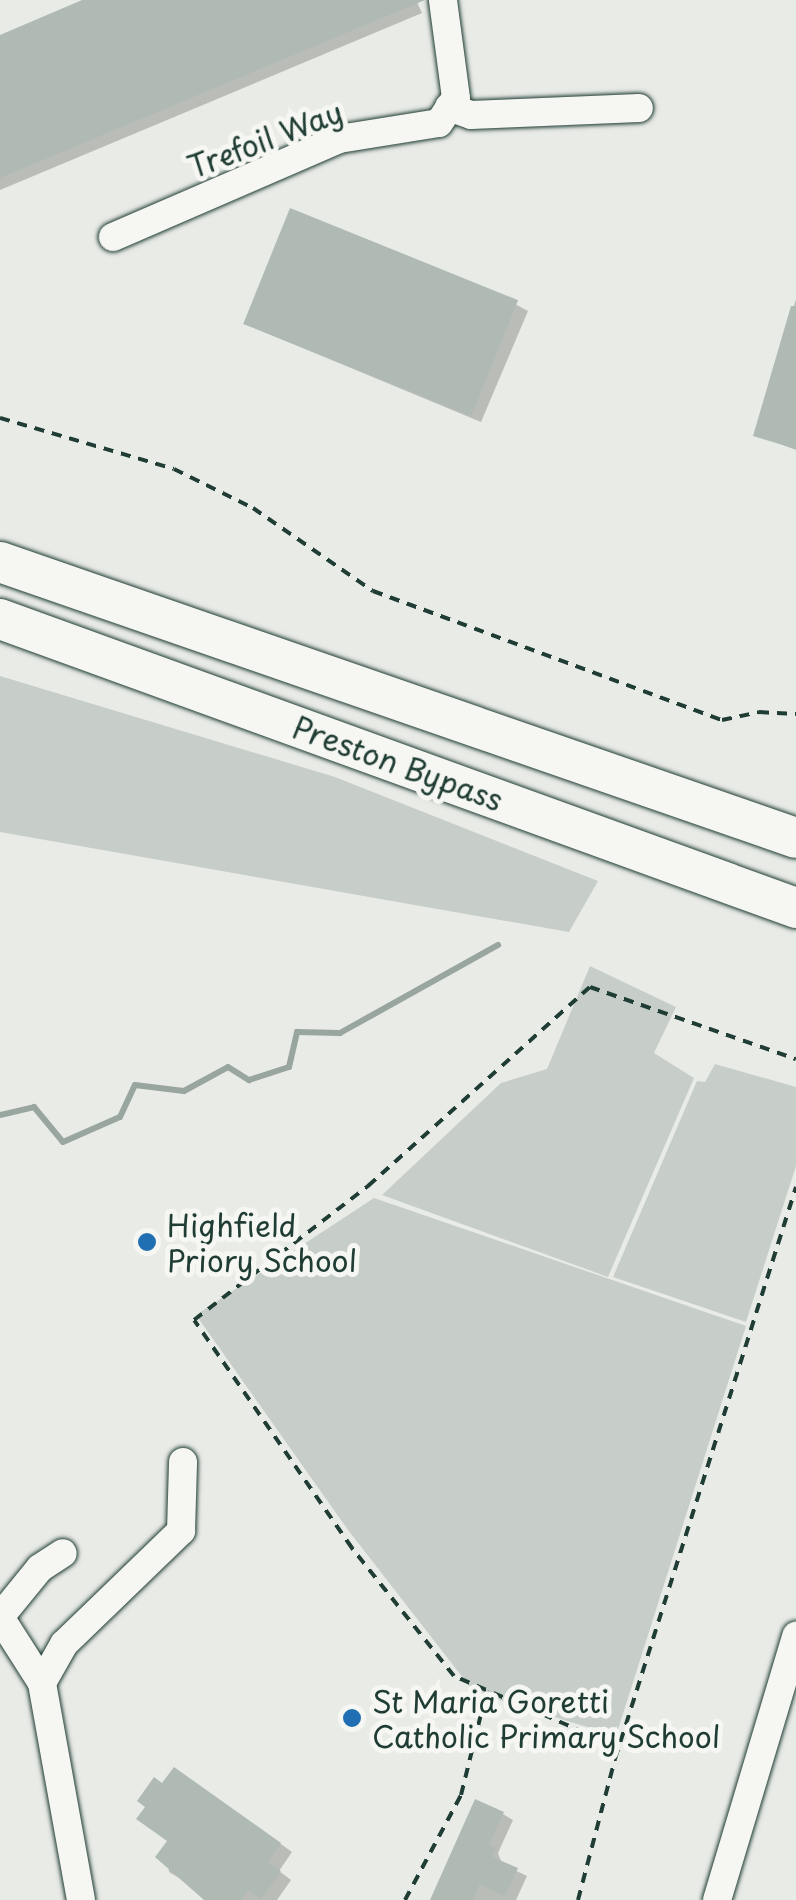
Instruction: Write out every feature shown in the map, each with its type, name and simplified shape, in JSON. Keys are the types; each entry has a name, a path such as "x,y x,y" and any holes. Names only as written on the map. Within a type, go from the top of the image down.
{"highway":[{"name":"Preston Bypass","path":"0,559 796,838"},
{"name":"Preston Bypass","path":"0,619 796,908"}],"street":[{"path":"443,0 456,98 450,108 471,114 639,108"},
{"name":"Trefoil Way","path":"112,237 339,139 439,123 450,108"},
{"path":"42,1682 64,1644 181,1532 183,1462"},
{"path":"62,1553 40,1568 0,1617 42,1682 81,1900"},
{"path":"717,1900 796,1636"}],"path":[{"path":"0,418 174,469 253,508 373,591 722,720 759,712 796,714"},
{"path":"618,1747 454,1676 364,1562 194,1320 368,1186 590,987 796,1059"},
{"path":"578,1900 618,1747 796,1187"},
{"path":"406,1900 461,1795 487,1690"}],"shaded area":[{"path":"0,676 335,777 598,881 569,932 0,832"},
{"path":"590,966 676,1007 654,1053 694,1078 608,1277 382,1195 501,1083 547,1069"},
{"path":"715,1064 796,1087 796,1166 746,1322 613,1277 697,1081 705,1082"},
{"path":"374,1198 746,1326 616,1736 474,1692 348,1530 196,1315"}],"building":[{"path":"82,0 425,0 0,178 0,35"},
{"path":"290,208 518,300 471,416 243,324"},
{"path":"791,306 796,306 796,449 753,436"},
{"path":"174,1767 281,1843 268,1862 281,1871 261,1899 248,1890 241,1900 204,1900 155,1857 167,1841 136,1819 145,1807 137,1801 154,1777 162,1783"},
{"path":"475,1799 504,1812 489,1845 495,1848 492,1857 518,1868 505,1896 480,1884 472,1900 430,1900"}],"waterway":[{"path":"0,1115 34,1107 63,1142 120,1117 135,1085 184,1091 228,1067 249,1080 289,1067 297,1032 340,1033 498,945"}],"place":[{"name":"Highfield Priory School","path":"147,1242"},
{"name":"St Maria Goretti Catholic Primary School","path":"352,1718"}]}
